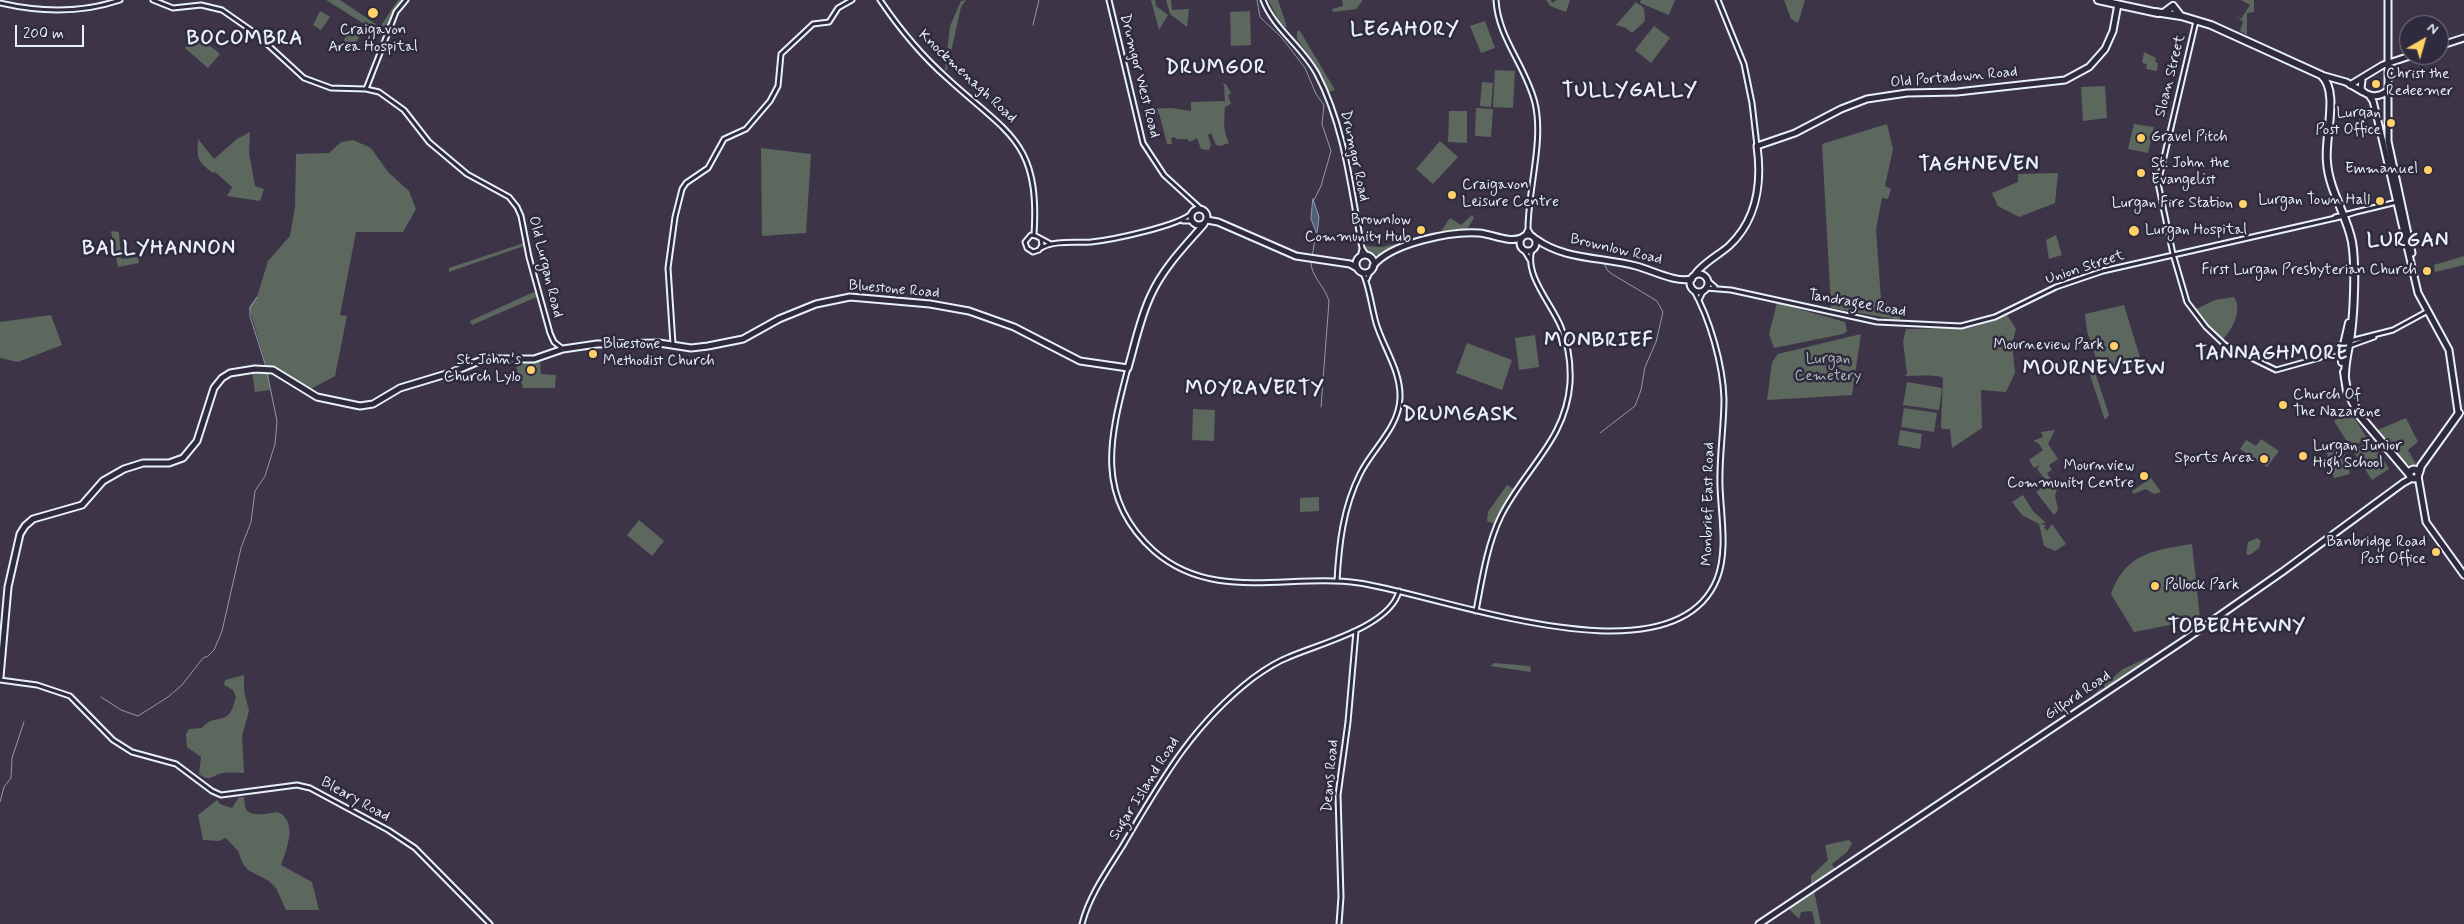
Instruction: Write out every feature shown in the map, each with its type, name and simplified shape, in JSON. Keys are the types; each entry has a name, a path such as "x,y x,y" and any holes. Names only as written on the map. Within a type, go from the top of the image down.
{"highway":[{"path":"2098,0 2196,20 2211,25 2319,74 2328,83 2331,99 2326,142 2327,163 2334,190 2345,215"},
{"path":"2164,13 2172,3"},
{"path":"2172,3 2176,16"},
{"path":"2155,12 2176,16"},
{"path":"2278,56 2286,54"},
{"path":"2334,190 2345,215 2353,255 2351,317 2344,372"},
{"path":"2351,317 2344,359 2347,391 2360,416 2413,474 2459,412"}],"main road":[{"path":"2388,0 2390,62 2387,72 2386,99 2388,141 2399,202"},
{"name":"Old Portadown Road","path":"1757,146 1795,133 1841,109 1867,99 1907,93 1957,92 2065,80 2089,67 2103,52 2113,30 2118,4"},
{"path":"2449,43 2464,38"},
{"path":"2350,84 2390,62 2399,59"},
{"path":"2372,72 2381,70 2387,72"},
{"path":"2319,74 2350,84 2369,95 2382,95 2387,91"},
{"path":"2363,78 2360,85 2363,92"},
{"path":"2328,83 2340,81"},
{"path":"2369,95 2373,101 2399,202 2418,293 2449,350 2459,412"},
{"path":"2373,101 2379,98 2386,99"},
{"path":"1706,265 1704,276 1708,281 1705,289 1700,291 1693,288 1693,277 1706,265 1734,240 1752,211 1760,176 1757,146"},
{"path":"1194,236 1192,212 1200,208 1222,224 1264,243 1310,260 1350,264 1360,270 1372,268 1381,258 1439,235 1467,233 1506,238 1534,237 1534,249"},
{"path":"1128,368 1142,316 1151,294 1168,267 1206,222 1207,212"},
{"path":"1193,222 1199,225 1206,222 1222,224"},
{"path":"1523,237 1523,249"},
{"name":"Brownlow Road","path":"1534,237 1546,246 1605,261 1635,265 1679,279 1693,288"},
{"path":"1506,238 1523,249"},
{"name":"Brownlow Road","path":"1523,249 1546,246"},
{"path":"1350,264 1359,258 1369,256 1381,258"},
{"path":"1369,256 1372,268"},
{"path":"1359,258 1360,270"},
{"path":"1693,277 1704,276"},
{"name":"Brownlow Road","path":"1679,279 1693,277"},
{"name":"Bluestone Road","path":"0,679 8,587 20,534 25,526 33,519 82,505 103,481 124,469 143,463 169,463 183,458 197,442 212,393 226,374 255,369 272,370 316,397 360,406 373,404 400,388 453,372 484,359 534,359 564,349 597,344 673,344 696,348 738,341 779,319 816,304 844,298 930,304 969,310 1014,327 1080,361 1128,368"},
{"path":"2413,474 2428,527 2456,560 2464,575"},
{"name":"Gilford Road","path":"1759,924 2186,639 2282,572 2413,474"}],"street":[{"path":"0,3 44,10 88,8 120,0"},
{"name":"Old Lurgan Road","path":"153,0 173,8 208,5 222,10 237,19 304,78 331,88 366,88 379,92 398,105 413,120 428,142 467,174 498,190 514,202 521,216 529,258 550,333 554,342 564,349"},
{"path":"366,88 399,8 406,0"},
{"path":"673,344 668,268 675,217 684,186 708,168 724,139 746,129 770,101 778,86 781,54 811,26 829,22 838,8 852,0"},
{"name":"Knockmenagh Road","path":"880,0 910,40 939,71 997,120 1021,150 1031,172 1035,193 1034,235"},
{"name":"Drumgor West Road","path":"1109,0 1142,143 1160,171 1200,208"},
{"name":"Drumgor Road","path":"1263,0 1272,18 1310,61 1328,97 1344,150 1362,248 1359,258"},
{"path":"1496,0 1500,27 1529,84 1536,112 1536,138 1528,229 1523,237"},
{"path":"1718,0 1744,64 1752,103 1757,146"},
{"name":"Sloan Street","path":"2196,20 2158,183 2173,254 2189,305 2212,334 2225,344 2276,370 2310,361 2326,353"},
{"path":"1181,221 1192,212 1190,199"},
{"name":"Union Street","path":"1995,318 2039,295 2078,279 2173,254 2399,202"},
{"path":"1052,244 1034,235 1026,240 1027,248 1035,252 1052,244 1119,238 1181,221 1193,222"},
{"path":"1528,229 1534,237"},
{"path":"1041,239 1041,248"},
{"name":"Drumgor Road","path":"1362,248 1369,256"},
{"path":"1476,611 1492,536 1510,501 1538,462 1561,424 1570,377 1568,352 1562,329 1533,273 1530,260 1523,249"},
{"path":"1530,260 1534,249"},
{"path":"1366,282 1372,268"},
{"path":"1337,581 1342,529 1350,498 1365,464 1393,424 1400,403 1397,375 1376,325 1366,282 1360,270"},
{"name":"Tandragee Road","path":"1708,281 1715,287"},
{"name":"Tandragee Road","path":"1705,289 1715,287 1852,317 1894,324 1962,326 1995,318"},
{"name":"Monbrief East Road","path":"1128,368 1113,428 1111,467 1117,492 1124,512 1139,535 1150,547 1178,568 1214,581 1246,584 1304,580 1337,581 1399,591 1476,611 1564,628 1608,631 1647,628 1676,621 1699,606 1712,588 1722,560 1720,469 1724,401 1719,360 1693,288"},
{"path":"1700,303 1700,295 1705,289"},
{"path":"2326,353 2403,326 2428,312"},
{"path":"2326,353 2335,347 2349,332 2359,338"},
{"path":"2326,353 2334,352 2359,338 2381,334"},
{"path":"2335,347 2358,343 2372,337"},
{"path":"2334,352 2344,359 2358,343"},
{"name":"Sugar Island Road","path":"1082,924 1090,903 1145,806 1174,760 1199,728 1233,694 1268,668 1287,657 1325,645 1356,631 1392,605 1399,591"},
{"name":"Deans Road","path":"1339,924 1341,897 1338,795 1348,722 1356,631"},
{"name":"Bleary Road","path":"0,679 37,685 70,696 112,740 132,752 176,764 212,791 221,795 297,785 310,788 388,830 415,848 490,924"}],"green space":[{"path":"326,0 340,0 380,27 398,0 404,0 397,8 385,37"},
{"path":"966,0 961,7 947,70 945,71 950,26 961,1"},
{"path":"1151,0 1155,0 1156,6 1168,15 1159,30"},
{"path":"1166,0 1171,0 1172,10 1189,9 1187,27 1170,14"},
{"path":"1268,0 1278,0 1287,27 1279,21"},
{"path":"1342,0 1363,0 1356,9 1333,12 1332,9 1343,6"},
{"path":"1546,0 1551,0 1552,3 1557,0 1570,0 1566,12 1550,6"},
{"path":"1641,0 1675,0 1669,15 1640,3"},
{"path":"1784,0 1805,0 1798,23 1791,19"},
{"path":"2241,0 2254,0 2254,12 2247,13 2247,35 2240,31 2243,22 2235,15 2241,19 2250,5"},
{"path":"1636,2 1644,8 1645,21 1632,33 1626,28 1616,25"},
{"path":"320,11 330,17 321,30 313,25"},
{"path":"1250,11 1251,45 1231,46 1230,12"},
{"path":"1485,21 1495,48 1481,53 1470,26"},
{"path":"1654,26 1670,38 1651,63 1635,50"},
{"path":"351,27 360,36 353,47 343,42"},
{"path":"1297,31 1300,31 1335,90 1329,92 1314,62 1297,39"},
{"path":"196,34 220,54 208,68 185,48"},
{"path":"2144,52 2156,58 2155,62 2158,63 2157,71 2146,69 2147,64 2142,63"},
{"path":"1495,70 1515,71 1513,108 1493,107"},
{"path":"1482,82 1493,83 1491,107 1480,106"},
{"path":"1221,84 1226,84 1231,93 1228,95 1231,104 1225,107 1224,116 1225,130 1229,143 1220,146 1216,145 1211,133 1208,135 1211,145 1209,150 1201,149 1197,138 1190,142 1187,139 1176,139 1175,137 1171,138 1172,144 1167,144 1159,113 1155,116 1154,114 1148,115 1146,109 1172,108 1191,111 1191,102 1225,101 1224,85"},
{"path":"2105,86 2107,118 2083,121 2081,87"},
{"path":"1476,108 1493,109 1491,137 1475,136"},
{"path":"1449,111 1467,111 1467,143 1448,142"},
{"path":"1887,124 1893,149 1885,186 1891,189 1888,199 1882,198 1876,229 1881,300 1899,311 1900,320 1831,308 1822,144"},
{"name":"Gravel Pitch","path":"2134,124 2154,127 2148,153 2128,149"},
{"path":"250,132 249,153 255,186 264,189 260,201 227,196 232,187 204,165 198,155 198,139 214,159 237,139"},
{"path":"353,140 371,148 388,172 409,191 416,209 403,232 356,232 340,315 347,316 335,376 309,390 267,369 249,307 257,297 268,261 290,236 295,207 296,154 329,153 341,142"},
{"path":"1440,141 1458,157 1433,184 1416,169"},
{"path":"761,148 811,154 806,233 762,236"},
{"path":"2058,173 2055,203 2019,217 1998,206 1992,193 2018,182 2018,174"},
{"path":"1472,215 1474,218 1466,231 1443,233 1441,231 1450,218 1461,225"},
{"path":"111,231 119,232 121,259 138,257 139,263 118,267"},
{"path":"2056,235 2062,255 2049,259 2046,240"},
{"path":"524,243 524,246 449,272 449,268"},
{"path":"1395,244 1397,248 1378,256 1366,250 1365,246 1382,247"},
{"path":"2464,256 2464,265 2435,272 2434,265"},
{"path":"534,292 539,296 472,325 470,321"},
{"path":"2234,297 2237,314 2233,326 2222,340 2194,310 2215,300"},
{"path":"1777,303 1845,322 1847,331 1843,334 1774,348 1769,334"},
{"name":"Mourneview Park","path":"2124,305 2142,364 2114,368 2108,362 2098,364 2087,331 2085,314"},
{"path":"51,315 62,345 18,362 0,358 0,322"},
{"path":"2007,315 2016,329 2012,344 2015,373 2006,392 1981,390 1982,428 1952,448 1950,429 1942,429 1941,426 1943,378 1905,376 1907,374 1903,341 1906,329 1969,328 1998,320"},
{"name":"Lurgan Cemetery","path":"1861,334 1852,395 1767,400 1772,362 1778,354"},
{"path":"1535,335 1539,367 1519,370 1515,338"},
{"path":"1467,343 1512,360 1502,390 1456,373"},
{"path":"514,360 540,360 541,374 556,375 555,388 523,388"},
{"path":"267,371 270,390 255,392 252,372"},
{"path":"2089,372 2095,372 2109,415 2105,420"},
{"path":"1907,382 1942,388 1939,410 1903,405"},
{"path":"1904,408 1937,413 1934,432 1901,427"},
{"path":"1193,409 1215,410 1214,441 1192,440"},
{"path":"2350,411 2367,438 2351,448 2334,421"},
{"path":"2406,418 2418,442 2408,450 2417,466 2404,463 2399,459 2375,431"},
{"path":"1900,430 1922,434 1920,449 1898,445"},
{"path":"2055,430 2048,444 2058,459 2049,465 2052,470 2047,473 2057,490 2055,495 2058,510 2054,515 2036,492 2048,483 2037,469 2040,465 2034,468 2029,460 2043,450 2038,443 2033,441 2043,437 2041,432"},
{"name":"Sports Area","path":"2261,439 2279,451 2267,467 2240,449 2246,440 2256,446"},
{"path":"2371,440 2389,469 2372,480 2353,451"},
{"path":"2342,445 2350,474 2334,478 2326,450"},
{"path":"2151,478 2161,492 2154,494 2146,489 2133,494 2132,491"},
{"path":"1507,485 1513,489 1513,493 1495,524 1487,521 1488,512"},
{"path":"2023,495 2033,511 2046,523 2039,524 2022,515 2012,502"},
{"path":"1319,497 1319,511 1300,512 1300,498"},
{"path":"639,520 664,541 652,556 627,535"},
{"path":"2039,524 2046,525 2044,527 2047,531 2052,524 2066,544 2055,551 2044,546"},
{"path":"2257,538 2261,541 2259,548 2250,555 2246,554 2248,542"},
{"name":"Pollock Park","path":"2192,544 2200,619 2134,632 2111,594 2117,580 2124,570 2143,556"},
{"path":"2149,657 2152,658 2151,660 2097,696 2092,696 2101,688 2105,689 2104,685 2123,669"},
{"path":"1494,663 1530,666 1531,672 1490,666"},
{"path":"244,675 244,691 249,711 242,736 244,773 223,773 211,778 203,777 199,774 201,757 187,747 186,734 189,729 202,728 205,724 227,716 230,713 236,697 233,690 224,685 225,680"},
{"path":"239,797 244,797 245,808 248,812 261,814 278,812 284,816 288,822 289,836 281,865 312,882 319,910 286,910 276,888 269,881 248,870 243,864 238,851 226,838 219,841 203,840 198,815 217,800 220,804 232,808"},
{"path":"1849,840 1852,843 1847,852 1832,864 1836,872 1811,888 1811,876 1828,860 1825,845"},
{"path":"1810,891 1814,891 1821,924 1815,924 1812,911 1801,912 1799,919 1788,908"}],"water":[{"path":"1313,199 1319,217 1317,234 1311,219"}],"waterway":[{"path":"1033,25 1039,0"},
{"path":"1257,0 1260,17 1282,38 1305,68 1316,94 1324,105 1322,124 1331,151 1321,186 1314,200"},
{"path":"1312,257 1316,234"},
{"path":"1311,261 1315,276 1329,301 1321,407"},
{"path":"1600,433 1635,406 1641,390 1645,367 1656,342 1663,312 1657,301 1612,274 1607,270 1604,262"},
{"path":"257,297 250,308 250,316 266,367"},
{"path":"101,697 121,710 138,716 168,697 182,685 203,658 214,650 222,631 241,548 251,522 255,491 265,476 275,444 277,421 267,372"},
{"path":"0,802 4,787 11,778 12,758 24,722"}],"place":[{"name":"Craigavon Area Hospital","path":"373,13"},
{"name":"Christ the Redeemer","path":"2376,84"},
{"name":"Lurgan Post Office","path":"2391,123"},
{"name":"Gravel Pitch","path":"2141,138"},
{"name":"Emmanuel","path":"2428,170"},
{"name":"St. John the Evangelist","path":"2141,173"},
{"name":"Craigavon Leisure Centre","path":"1452,195"},
{"name":"Lurgan Town Hall","path":"2380,201"},
{"name":"Lurgan Fire Station","path":"2243,204"},
{"name":"Brownlow Community Hub","path":"1421,230"},
{"name":"Lurgan Hospital","path":"2134,231"},
{"name":"First Lurgan Presbyterian Church","path":"2427,271"},
{"name":"Mourneview Park","path":"2114,346"},
{"name":"Bluestone Methodist Church","path":"593,354"},
{"name":"St. John's Church Lylo","path":"531,370"},
{"name":"Church Of The Nazarene","path":"2283,405"},
{"name":"Lurgan Junior High School","path":"2303,456"},
{"name":"Sports Area","path":"2264,459"},
{"name":"Mournview Community Centre","path":"2144,476"},
{"name":"Banbridge Road Post Office","path":"2436,552"},
{"name":"Pollock Park","path":"2155,586"}],"district":[{"name":"LEGAHORY","path":"1405,31"},
{"name":"BOCOMBRA","path":"245,40"},
{"name":"DRUMGOR","path":"1216,69"},
{"name":"TULLYGALLY","path":"1630,92"},
{"name":"TAGHNEVEN","path":"1979,166"},
{"name":"LURGAN","path":"2408,242"},
{"name":"BALLYHANNON","path":"159,250"},
{"name":"MONBRIEF","path":"1599,342"},
{"name":"TANNAGHMORE","path":"2272,355"},
{"name":"MOURNEVIEW","path":"2094,370"},
{"name":"MOYRAVERTY","path":"1255,390"},
{"name":"DRUMGASK","path":"1460,416"},
{"name":"TOBERHEWNY","path":"2237,628"}]}
